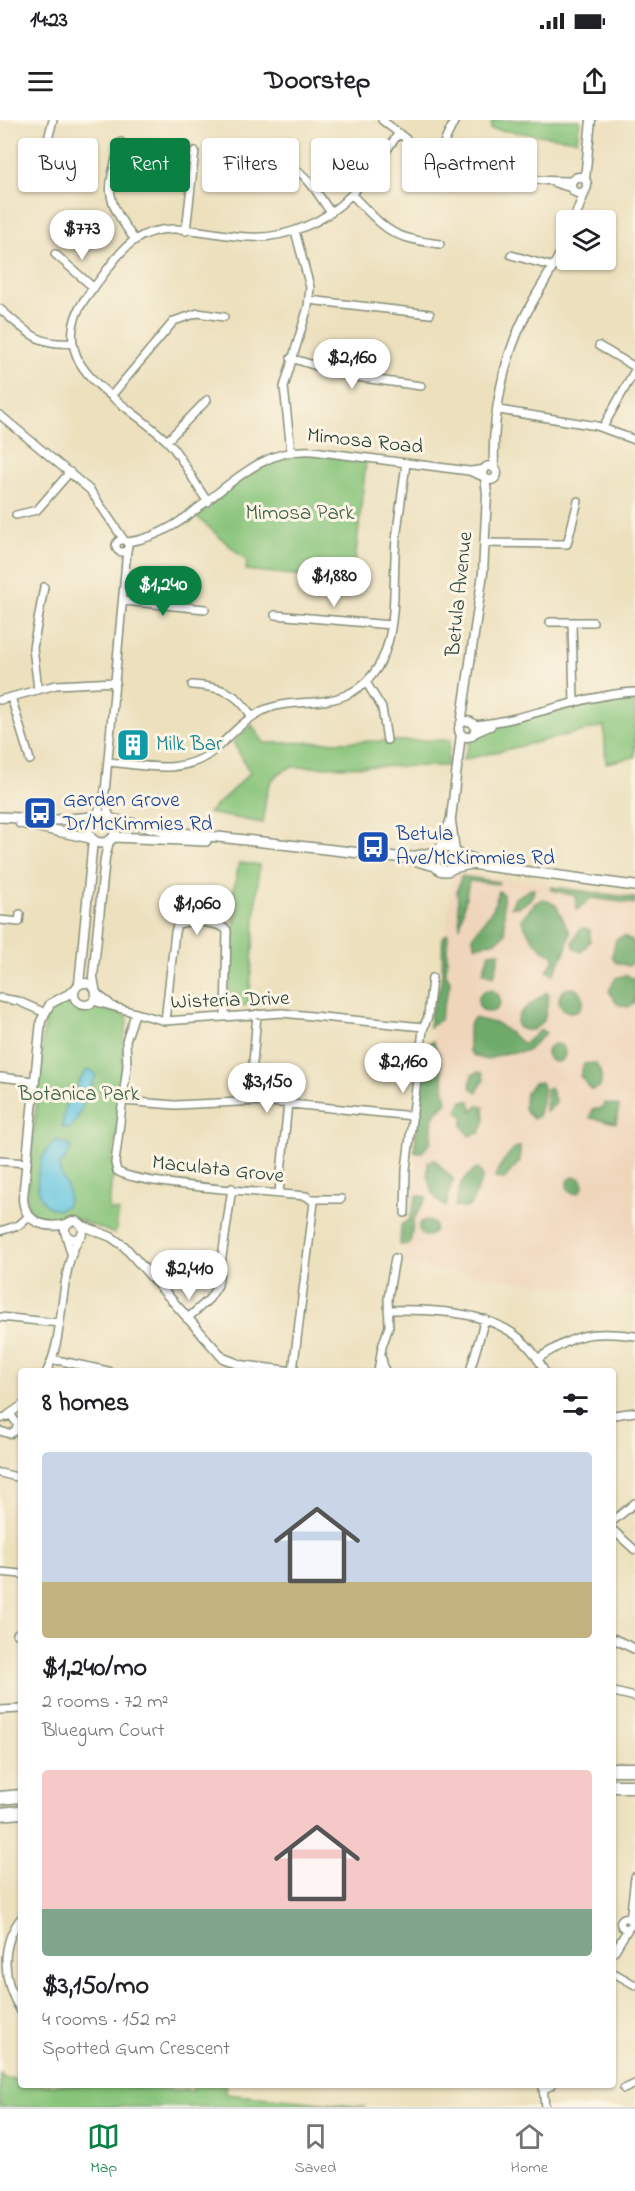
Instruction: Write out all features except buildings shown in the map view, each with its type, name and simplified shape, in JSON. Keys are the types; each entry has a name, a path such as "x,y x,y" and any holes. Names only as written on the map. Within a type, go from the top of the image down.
{"highway":[{"path":"616,1769 634,1769"},
{"path":"616,1786 634,1786"},
{"path":"0,1798 18,1796"},
{"path":"0,1814 18,1812"}],"main road":[{"path":"0,818 56,820 95,816 173,832 405,858 435,866 444,871 468,864 635,886"},
{"path":"92,839 87,829 95,816"},
{"path":"0,818 92,839 99,843 111,839 246,843 256,841"},
{"path":"111,818 116,828 111,839"},
{"path":"405,858 448,847 455,852 497,868"},
{"path":"435,866 433,859 438,850"},
{"path":"453,868 457,861 455,852"}],"street":[{"path":"48,138 53,120"},
{"path":"382,120 406,138"},
{"path":"446,138 455,120"},
{"path":"574,210 576,183 585,156 591,120"},
{"path":"208,502 167,441 87,374 77,357 73,343 73,324 78,310 135,240 156,231 186,231 249,237 294,231 331,213 352,195 399,133"},
{"path":"186,231 195,151"},
{"path":"299,170 331,213"},
{"path":"537,180 587,184 578,210"},
{"path":"110,192 116,212 135,240"},
{"path":"352,195 393,234 406,239 440,244"},
{"path":"291,451 284,394 291,358 309,300 309,280 294,231"},
{"path":"55,254 94,288"},
{"path":"511,255 554,267"},
{"name":"Betula Avenue","path":"470,728 466,699 483,573 488,473 494,450 503,378 515,339 527,312 556,263"},
{"path":"309,300 430,314"},
{"path":"0,309 40,340 53,344 73,343"},
{"path":"112,394 174,321 198,313 224,317"},
{"path":"599,346 635,369 611,412 605,428"},
{"path":"291,358 348,376 421,386"},
{"path":"167,441 207,400"},
{"path":"498,412 605,428 635,440"},
{"path":"0,415 70,472 97,498 124,546 124,601 105,792 95,816"},
{"name":"Mimosa Road","path":"124,546 176,525 260,462 291,451 313,451 488,473"},
{"path":"108,762 162,767 187,765 212,752 252,717 284,704 336,699 366,682 384,656 391,625 396,540 406,463"},
{"path":"16,515 37,510 70,472"},
{"path":"484,543 567,544 578,501"},
{"path":"38,689 33,648 44,587"},
{"path":"124,601 205,609"},
{"path":"275,615 391,625"},
{"path":"550,622 593,622"},
{"path":"572,622 574,703"},
{"path":"366,682 382,708 387,740"},
{"path":"0,700 38,689 91,683 116,685"},
{"path":"192,685 218,688 234,694 252,717"},
{"path":"455,852 451,818 461,734 470,728 605,695 635,692"},
{"path":"11,697 30,760"},
{"path":"459,756 470,728"},
{"path":"105,792 111,818"},
{"path":"438,850 451,818"},
{"path":"92,839 87,914 77,992 85,1005 95,994 93,977 111,839"},
{"path":"0,920 19,922 20,914"},
{"path":"87,914 100,915"},
{"path":"165,1021 175,932 177,925 186,922 219,925 227,930 225,1017"},
{"path":"405,1213 408,1191 405,1169 423,1027 432,978"},
{"path":"95,994 89,984 59,999 43,1012 23,1202 29,1216 41,1225 53,1227 74,1221 111,1237 124,1246 223,1358 252,1368"},
{"name":"Wisteria Drive","path":"95,994 135,1014 165,1021 282,1013 423,1027"},
{"path":"0,998 18,1001 43,1012"},
{"path":"135,1014 126,1041 123,1101 175,1105 250,1100 413,1116"},
{"path":"250,1100 257,1014"},
{"path":"0,1077 34,1081"},
{"name":"Maculata Grove","path":"123,1101 115,1165 120,1173 158,1181 279,1193 312,1199 341,1199"},
{"path":"279,1193 288,1103"},
{"path":"0,1161 26,1163"},
{"path":"187,1319 209,1299 218,1285 231,1188"},
{"name":"Maculata Grove","path":"291,1368 315,1208 312,1199"},
{"path":"0,1231 19,1225 29,1216"},
{"path":"67,1224 65,1235 71,1253"},
{"path":"48,1368 59,1323 71,1253 81,1236 81,1225"},
{"path":"53,1227 74,1240 96,1232"},
{"path":"379,1368 389,1326 388,1310 395,1258"},
{"path":"388,1310 467,1315 485,1319 518,1337 542,1368"},
{"path":"0,1317 59,1323"},
{"path":"471,1368 485,1319"},
{"path":"537,1359 583,1334 635,1336"},
{"path":"381,1356 385,1368"},
{"path":"51,1359 94,1368"},
{"path":"4,1415 18,1408"},
{"path":"616,1415 635,1412"},
{"path":"4,1415 14,1417 18,1424"},
{"path":"4,1435 15,1431 18,1427"},
{"path":"0,1473 18,1477"},
{"path":"616,1518 635,1503"},
{"path":"616,1534 635,1550"},
{"path":"0,1572 18,1574"},
{"path":"616,1639 635,1641"},
{"path":"616,1640 635,1649"},
{"path":"616,1692 635,1692"},
{"path":"616,1692 635,1697"},
{"path":"0,1710 18,1709"},
{"path":"616,1948 632,1900 635,1877"},
{"path":"616,1919 625,1923"},
{"path":"18,1922 3,1939 2,1960 4,1977 18,2005"},
{"path":"616,1974 635,1985"},
{"path":"624,2089 635,2084"},
{"path":"545,2088 545,2105"}],"shaded area":[{"path":"459,873 635,896 635,1296 402,1266 453,877"}],"green space":[{"path":"492,120 580,120 577,140 491,129"},
{"name":"Mimosa Park","path":"310,454 366,461 353,581 246,570 247,561 196,516 248,475 275,462"},
{"path":"635,696 635,757 606,763 604,726 463,760 470,742 492,728 606,698"},
{"path":"252,725 264,743 450,740 447,766 292,767 275,776 271,782 266,796 263,823 208,813 250,773 233,742"},
{"path":"239,863 259,865 249,1005 228,1007 236,898 232,897"},
{"path":"461,876 499,882 498,884 469,881 460,927 457,891"},
{"path":"552,887 635,898 635,904 591,898 577,910 575,896 551,890"},
{"path":"534,889 532,896 526,902 511,907 515,898"},
{"path":"499,891 503,894 505,934 497,941 476,946 472,937 493,909"},
{"path":"543,899 556,905 570,933 566,949 553,975 547,971 554,956 534,941 521,919 535,903"},
{"path":"580,929 590,930 590,941 581,952 574,948 573,941"},
{"path":"448,934 446,974 450,981 449,986 440,1020 429,1027 432,1008 442,977 443,936"},
{"path":"624,936 635,943 635,960 629,966 615,962 612,956 616,939"},
{"path":"500,952 494,977 483,972 489,953"},
{"path":"626,975 635,979 635,1003 628,1007 617,1004 609,991 616,978"},
{"path":"571,988 580,991 583,1000 580,1009 571,1012 562,1009 559,1000 562,991"},
{"path":"489,990 497,993 500,1001 497,1009 489,1012 481,1009 478,1001 481,993"},
{"path":"546,992 549,995 544,1021 533,1030 518,1027 518,1017 521,1012"},
{"name":"Botanica Park","path":"69,1001 84,1006 103,1005 128,1017 123,1044 121,1101 112,1163 115,1173 111,1184 109,1210 119,1211 115,1234 74,1218 61,1222 45,1222 35,1217 29,1209 27,1196 44,1027 52,1009 58,1004"},
{"path":"474,1018 498,1024 524,1044 541,1030 546,1033 527,1051 506,1053 486,1060 474,1056 469,1051 469,1026"},
{"path":"433,1041 439,1055 447,1102 433,1116 431,1142 422,1152 414,1152 426,1045"},
{"path":"552,1044 560,1044 565,1049 563,1060 552,1062 547,1057 547,1049"},
{"path":"595,1063 600,1071 601,1080 600,1087 592,1090 580,1076 584,1064"},
{"path":"477,1072 482,1073 484,1080 477,1092 470,1087 472,1075"},
{"path":"541,1082 542,1103 538,1116 533,1119 524,1109 526,1092 534,1083"},
{"path":"550,1087 556,1103 546,1112 546,1089"},
{"path":"462,1101 470,1101 472,1111 479,1105 484,1107 485,1120 480,1133 469,1136 462,1125 464,1118 457,1110"},
{"path":"605,1103 619,1106 616,1123 590,1118 592,1110 602,1108"},
{"path":"520,1147 520,1161 504,1179 495,1178 506,1158 515,1148"},
{"path":"434,1159 453,1179 446,1207 433,1193 429,1181 428,1162"},
{"path":"475,1169 479,1169 483,1177 470,1206 455,1207 461,1183"},
{"path":"575,1177 583,1185 575,1193 567,1185"},
{"path":"417,1195 427,1197 414,1219 410,1244 400,1245 401,1225 409,1220"},
{"path":"427,1220 433,1222 435,1228 433,1234 427,1236 421,1234 419,1228 421,1222"},
{"path":"0,2073 3,2078 18,2079 18,2088 148,2088 192,2091 192,2088 226,2088 225,2094 366,2107 0,2107"}],"water":[{"path":"87,1070 93,1071 96,1075 75,1123 69,1129 62,1127 67,1097 77,1090 78,1083"},
{"path":"57,1140 72,1147 63,1163 59,1163 59,1169 69,1194 66,1206 58,1210 48,1206 38,1190 39,1167 49,1147"}],"place":[{"name":"Milk Bar","path":"133,745"},
{"name":"Garden Grove Dr/McKimmies Rd","path":"40,813"},
{"name":"Betula Ave/McKimmies Rd","path":"373,847"}]}
